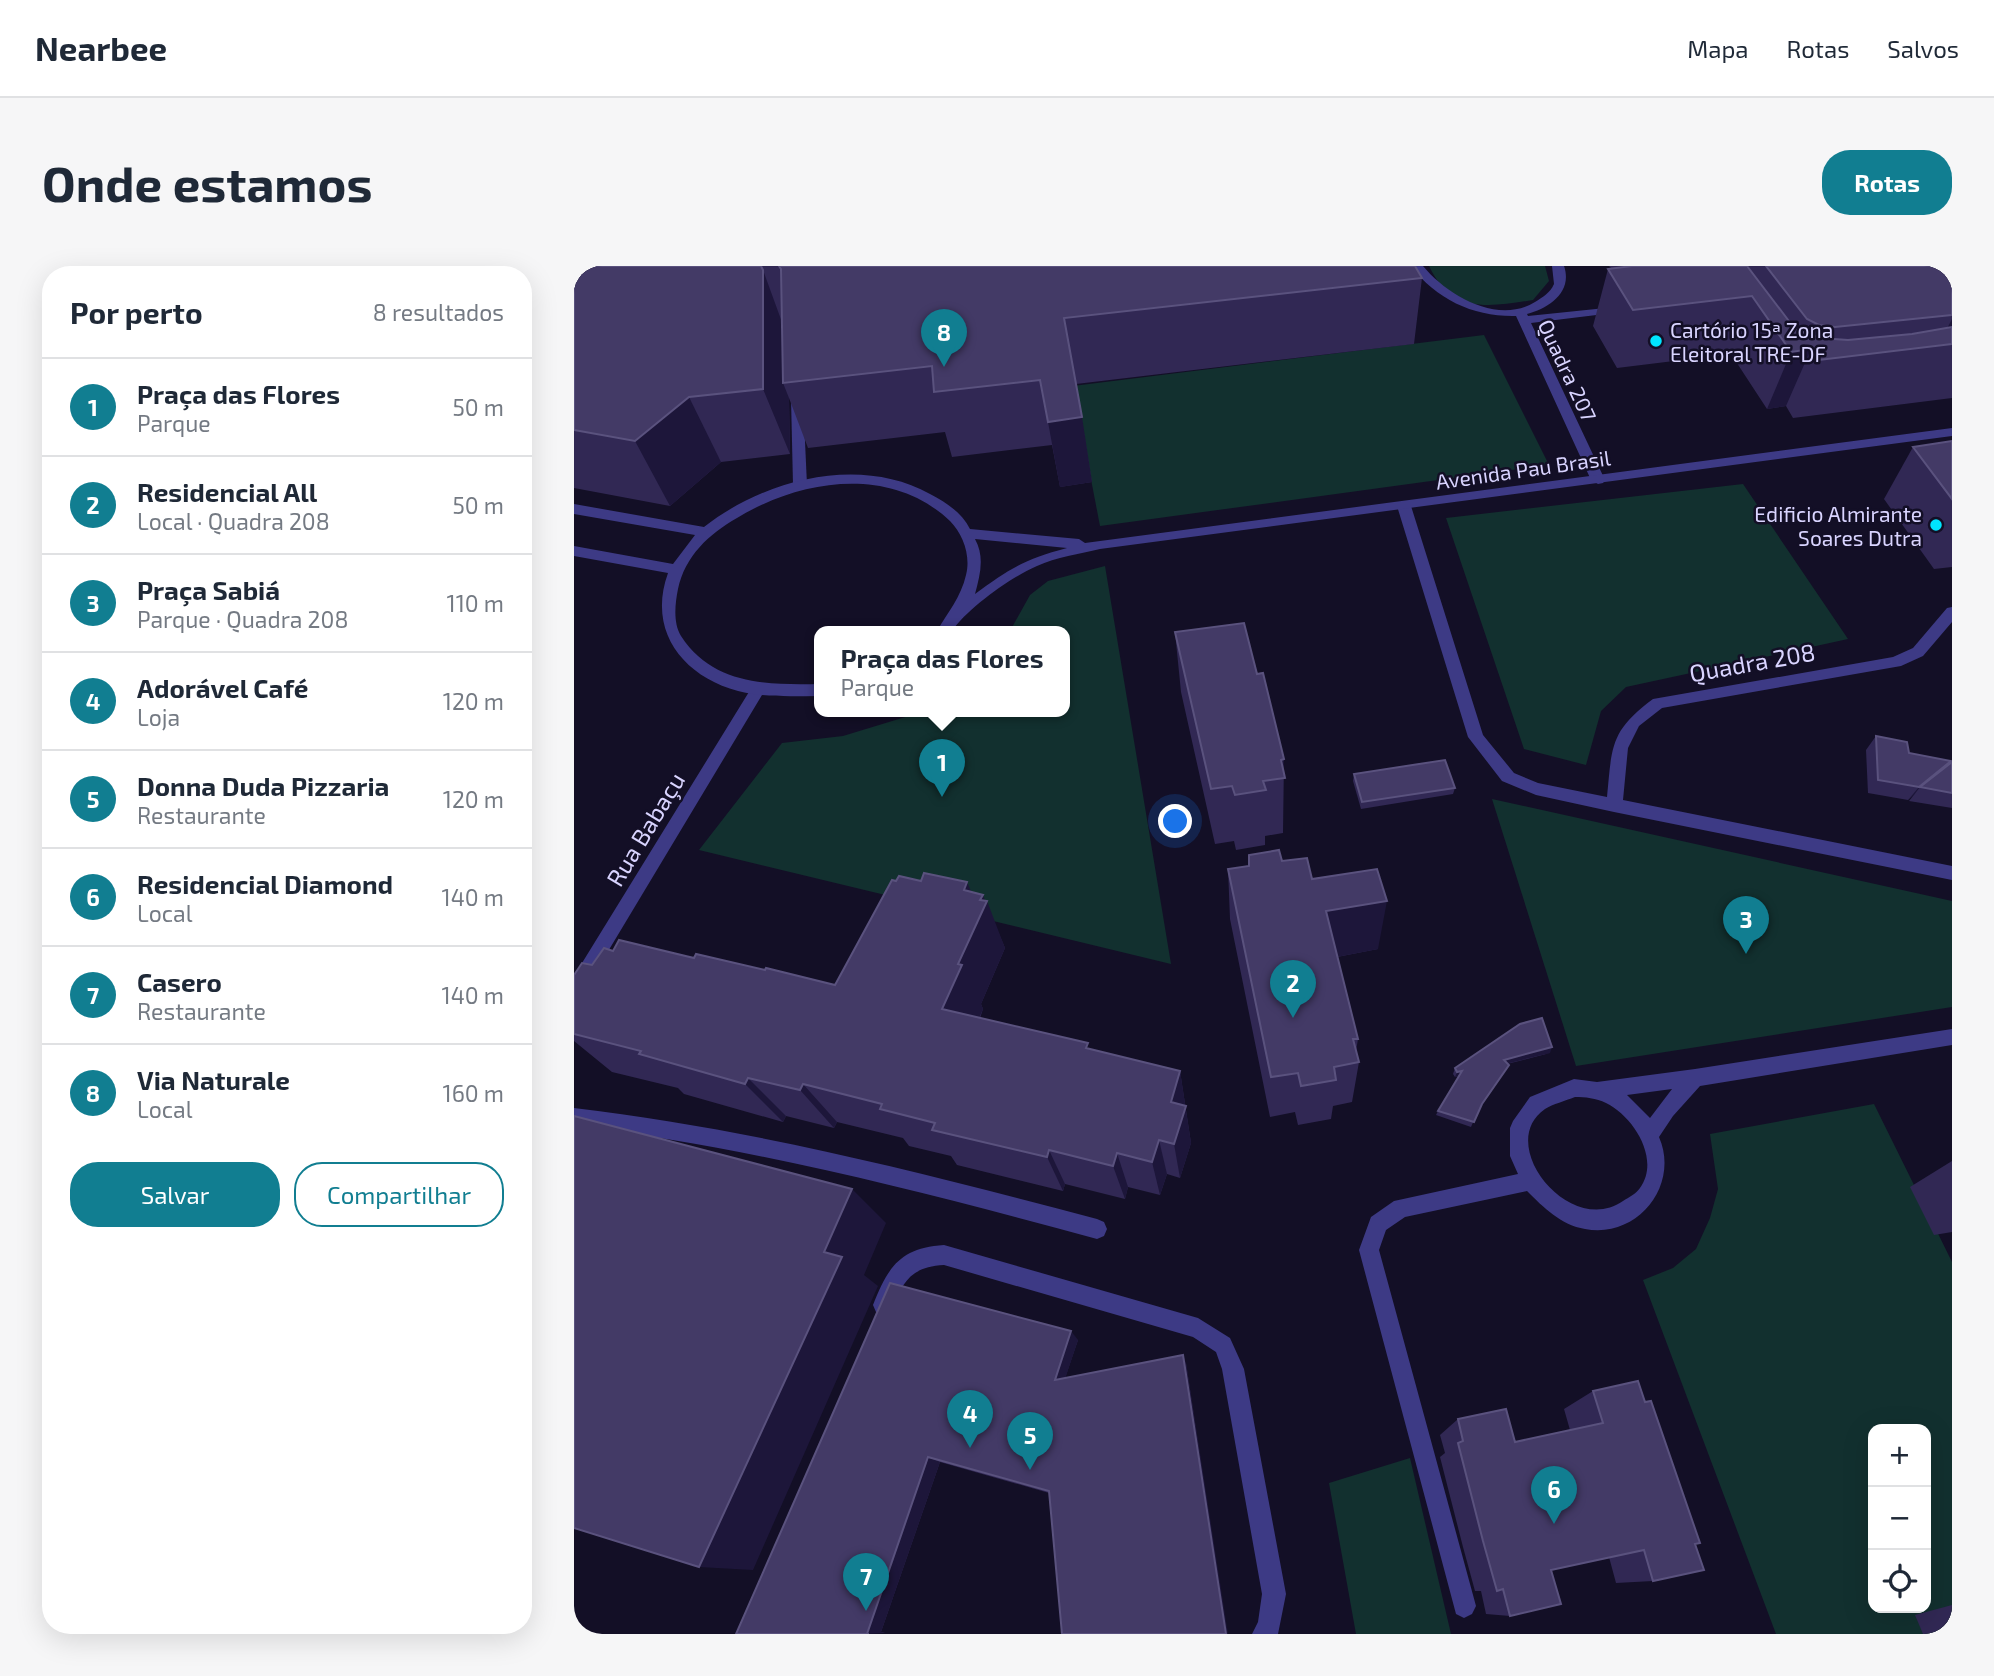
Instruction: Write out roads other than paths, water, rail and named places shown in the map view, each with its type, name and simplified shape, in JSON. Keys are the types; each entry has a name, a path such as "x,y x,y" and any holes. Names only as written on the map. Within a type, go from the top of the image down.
{"street":[{"name":"Quadra 207","path":"1419,267 1433,287 1461,303 1522,317 1558,291 1562,277 1558,266"},
{"path":"1522,317 1631,307"},
{"name":"Quadra 207","path":"1522,317 1598,480"},
{"path":"797,390 800,485"},
{"name":"Avenida Pau Brasil","path":"963,610 1017,570 1035,561 1100,544 1952,432"},
{"path":"814,690 757,691 730,683 694,664 673,636 667,604 676,570 689,550 706,532 749,503 800,485 853,479 902,486 942,504 968,533 975,557 974,583 963,610 949,626"},
{"path":"1404,506 1476,737 1508,777 1536,789 1614,806 1952,873"},
{"path":"574,509 706,532"},
{"name":"Avenida Pau Brasil","path":"968,533 1028,541 1100,544"},
{"path":"574,551 676,570"},
{"name":"Quadra 208","path":"1614,806 1620,748 1633,722 1658,703 1896,662 1918,653 1952,612"},
{"name":"Rua Babaçu","path":"574,992 757,691"},
{"path":"1597,1090 1618,1099 1636,1114 1650,1134 1656,1155 1655,1176 1647,1196 1631,1210 1611,1218 1588,1219 1564,1213 1544,1199 1529,1181 1520,1160 1518,1138 1524,1118 1536,1102 1553,1092 1574,1088 1597,1090 1695,1078 1952,1037"},
{"path":"1650,1134 1666,1110 1695,1078"},
{"path":"574,1117 732,1141 877,1170 1097,1229"},
{"path":"1464,1606 1369,1250 1378,1224 1401,1208 1529,1181"},
{"path":"876,1323 892,1285 906,1264 924,1255 944,1255 1198,1328 1223,1345 1233,1369 1274,1594 1269,1627 1264,1634"}],"place":[{"name":"Cartório 15ª Zona Eleitoral TRE-DF","path":"1656,341"},
{"name":"Via Naturale","path":"944,367"},
{"name":"Edificio Almirante Soares Dutra","path":"1936,525"},
{"name":"Praça das Flores","path":"942,797"},
{"name":"Praça Sabiá","path":"1746,954"},
{"name":"Residencial All","path":"1293,1018"},
{"name":"Adorável Café","path":"970,1448"},
{"name":"Donna Duda Pizzaria","path":"1030,1470"},
{"name":"Residencial Diamond","path":"1554,1524"},
{"name":"Casero","path":"866,1611"}]}
